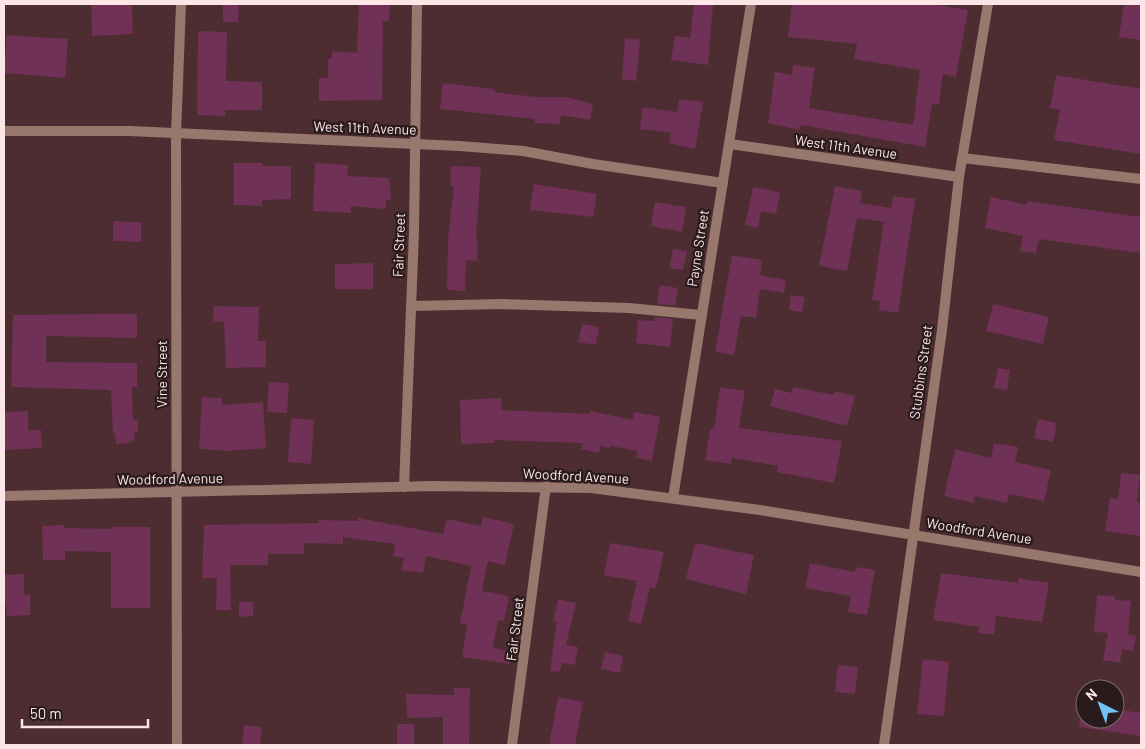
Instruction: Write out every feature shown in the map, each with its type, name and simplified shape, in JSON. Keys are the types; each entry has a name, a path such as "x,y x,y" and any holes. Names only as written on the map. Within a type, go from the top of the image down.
{"street":[{"name":"Vine Street","path":"176,745 176,134 180,4"},
{"name":"Fair Street","path":"404,487 416,144 417,4"},
{"name":"Payne Street","path":"673,498 751,4"},
{"name":"Stubbins Street","path":"884,745 912,533 942,330 959,177 988,4"},
{"name":"West 11th Avenue","path":"4,131 176,134 416,144 523,151 629,170 723,183"},
{"name":"West 11th Avenue","path":"730,144 959,177"},
{"path":"962,158 1141,179"},
{"path":"411,306 502,304 629,308 701,315"},
{"name":"Fair Street","path":"512,745 546,486"},
{"name":"Woodford Avenue","path":"4,496 404,487 546,486 591,488 912,533 1141,572"}],"building":[{"path":"91,4 132,4 133,34 92,36"},
{"path":"223,4 239,4 238,22 223,22"},
{"path":"359,4 390,4 389,21 383,21 382,100 319,101 319,78 328,78 328,59 331,59 332,51 357,53"},
{"path":"694,4 713,4 708,65 671,60 675,36 690,38"},
{"path":"792,4 932,4 968,10 956,77 943,74 939,105 932,104 925,147 801,125 800,130 768,123 775,72 792,75 793,65 815,68 809,108 913,125 920,70 854,59 857,44 788,37"},
{"path":"1124,4 1141,4 1141,40 1119,37"},
{"path":"198,31 227,32 226,81 262,82 262,110 225,110 225,116 197,115"},
{"path":"7,35 68,39 65,78 4,73"},
{"path":"625,38 640,40 636,81 622,79"},
{"path":"1056,75 1141,89 1141,154 1054,140 1060,110 1050,108"},
{"path":"443,83 495,89 494,92 536,97 565,97 593,104 590,120 561,115 560,124 535,123 535,119 440,109"},
{"path":"679,99 703,102 695,149 669,143 671,133 640,129 643,107 677,112"},
{"path":"234,163 262,163 262,166 291,166 291,199 262,200 262,206 234,205"},
{"path":"315,163 348,165 347,176 389,178 391,200 386,200 386,209 351,206 351,213 313,211"},
{"path":"451,166 481,167 476,239 478,239 477,261 466,260 465,291 447,290 448,238 454,187 450,186"},
{"path":"534,184 597,194 593,217 530,210"},
{"path":"835,186 862,191 860,203 891,208 893,196 915,199 898,313 879,310 880,301 872,300 884,222 857,218 847,271 819,266"},
{"path":"753,187 780,192 776,214 761,211 758,228 745,225"},
{"path":"991,197 1027,205 1027,201 1141,217 1141,253 1039,239 1036,253 1020,251 1023,236 985,228"},
{"path":"655,202 686,207 682,232 651,226"},
{"path":"113,221 141,222 141,242 113,241"},
{"path":"673,249 687,251 683,270 669,268"},
{"path":"732,255 762,260 760,275 786,280 784,293 760,289 756,318 741,316 734,355 715,352"},
{"path":"373,263 373,289 335,289 335,264"},
{"path":"660,285 678,288 675,306 657,304"},
{"path":"791,295 805,297 802,312 789,310"},
{"path":"993,304 1049,317 1043,344 986,331"},
{"path":"214,306 259,307 258,341 266,341 266,367 226,368 224,322 213,321"},
{"path":"137,314 137,338 46,336 46,362 137,363 137,387 132,387 133,420 138,420 138,432 134,433 134,441 116,444 115,433 113,433 111,390 11,387 13,315"},
{"path":"655,317 673,319 670,347 636,343 638,320 654,321"},
{"path":"582,324 599,327 596,345 578,342"},
{"path":"998,368 1010,370 1007,390 994,388"},
{"path":"269,382 289,383 287,413 267,412"},
{"path":"720,387 745,391 739,428 842,441 834,483 777,472 778,466 732,458 731,464 705,460 710,429 714,429"},
{"path":"793,387 834,395 835,391 855,396 847,426 770,406 775,389 792,393"},
{"path":"202,397 222,398 222,405 263,402 266,448 227,451 199,449"},
{"path":"502,398 501,410 589,414 590,411 633,420 634,412 660,417 652,461 636,458 637,451 611,446 610,448 600,446 599,453 581,449 583,443 494,440 494,443 461,444 460,400"},
{"path":"28,411 28,430 41,430 42,448 4,450 4,412"},
{"path":"291,418 314,420 311,464 288,462"},
{"path":"1038,419 1057,423 1053,442 1034,438"},
{"path":"994,443 1018,447 1015,462 1051,470 1044,501 1009,494 1007,503 975,496 973,503 944,496 955,449 991,458"},
{"path":"1121,473 1140,475 1137,502 1141,503 1141,536 1105,531 1110,498 1118,499"},
{"path":"483,517 514,524 505,565 488,561 482,591 509,596 504,621 498,620 493,648 512,651 510,664 462,657 467,625 460,624 471,566 426,556 423,573 401,570 404,558 393,556 395,544 343,537 343,544 304,543 304,554 268,554 268,565 230,565 231,610 216,610 217,578 202,578 204,525 319,523 319,520 358,521 358,518 443,534 447,519 481,526"},
{"path":"64,525 64,528 111,529 111,527 150,527 150,608 111,608 111,552 65,551 65,560 43,560 42,526"},
{"path":"610,543 664,552 656,588 650,587 641,624 628,621 637,581 604,575"},
{"path":"695,543 754,555 746,594 686,579"},
{"path":"810,563 855,572 856,567 875,570 867,615 848,612 851,596 805,588"},
{"path":"941,573 1018,583 1018,578 1049,583 1042,622 996,616 994,635 978,633 979,627 933,620"},
{"path":"24,574 24,595 30,594 30,615 7,616 6,605 4,605 4,575"},
{"path":"1097,595 1115,596 1115,600 1131,601 1128,634 1136,636 1133,651 1122,649 1120,663 1103,660 1108,633 1094,632"},
{"path":"558,599 576,603 566,645 578,647 575,665 562,663 560,672 550,671 557,622 553,621"},
{"path":"239,602 253,602 253,616 239,617"},
{"path":"605,652 623,656 620,673 601,669"},
{"path":"923,659 949,662 944,716 917,714"},
{"path":"838,665 858,667 855,694 835,692"},
{"path":"454,688 470,688 469,745 443,745 443,717 407,718 406,694 454,695"},
{"path":"558,697 583,702 575,745 549,745"},
{"path":"1125,711 1141,713 1141,736 1093,729 1125,729"},
{"path":"397,724 414,724 414,744 397,744"},
{"path":"244,725 262,727 260,745 242,745"}]}
